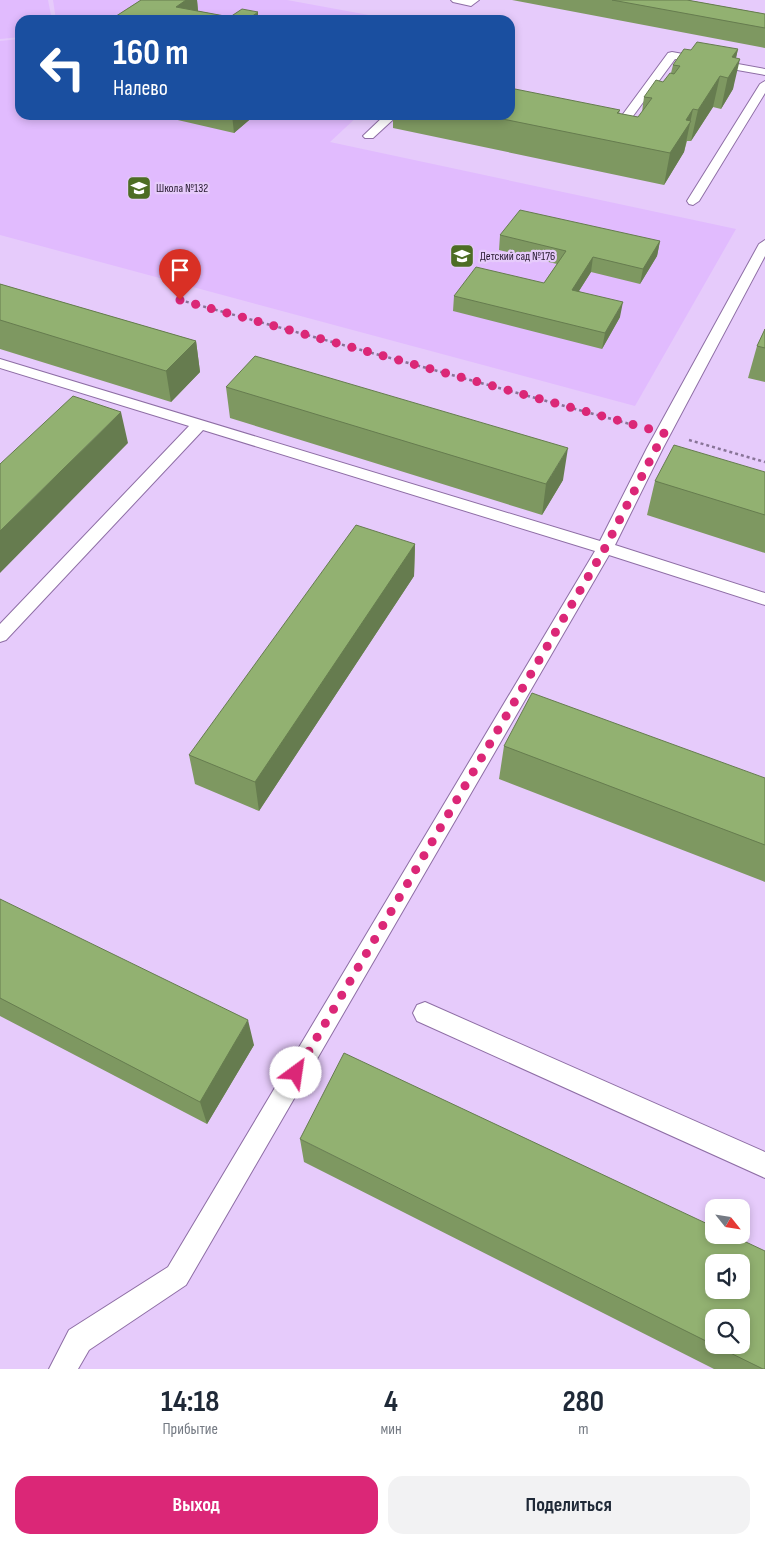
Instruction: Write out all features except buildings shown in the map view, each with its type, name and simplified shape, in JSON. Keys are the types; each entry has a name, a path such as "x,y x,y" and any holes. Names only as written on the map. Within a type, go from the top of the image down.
{"lane":[{"path":"456,0 471,3 474,0"},
{"path":"600,126 618,129 672,55 765,72"},
{"path":"693,201 765,84"},
{"path":"369,136 387,120"},
{"path":"63,1369 79,1340 177,1276 605,548 765,244"},
{"path":"0,363 605,548 765,599"},
{"path":"0,635 200,424"},
{"path":"425,1013 765,1165"}],"path":[{"path":"180,300 765,462"}],"shaded area":[{"path":"0,0 48,0 51,15 15,15 15,38 0,39"},
{"path":"53,0 287,0 369,15 55,15"},
{"name":"Детский сад №176","path":"15,40 15,120 354,120 330,142 736,229 635,406 0,235 0,41"}],"place":[{"name":"Школа №132","path":"139,188"},
{"name":"Детский сад №176","path":"462,256"}],"route":[{"path":"180,300 664,433 605,548 296,1073"}]}
